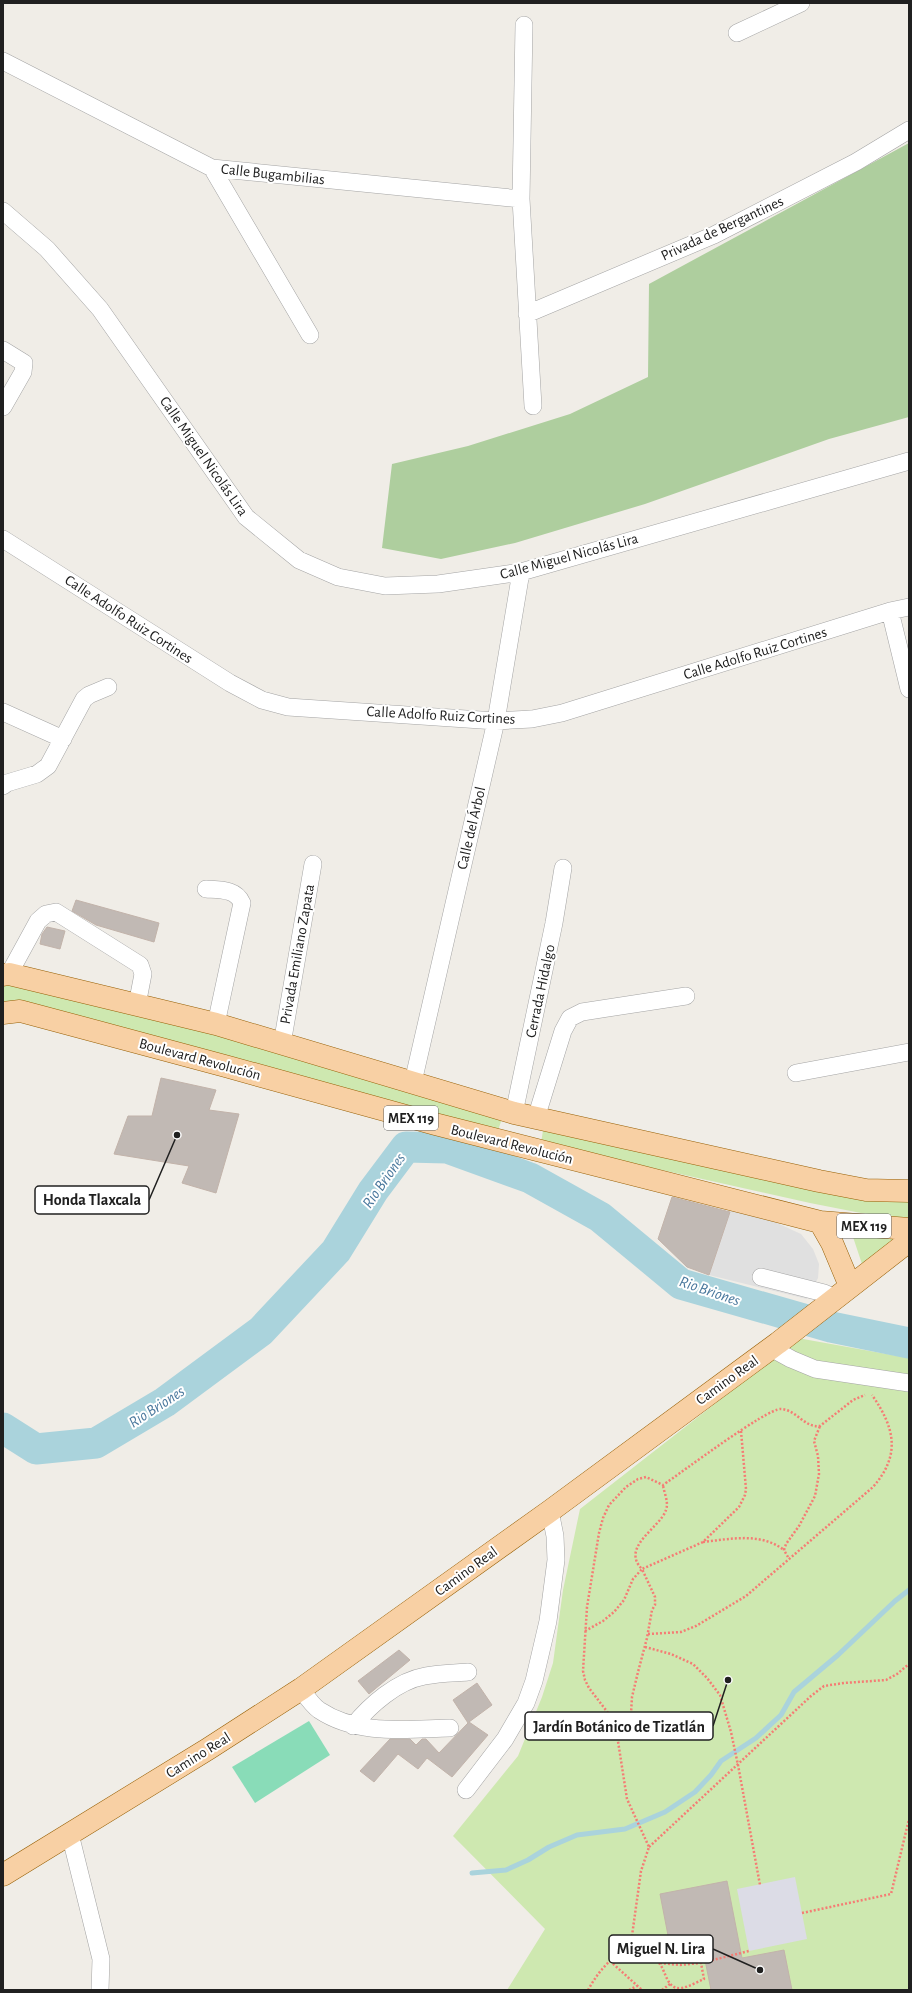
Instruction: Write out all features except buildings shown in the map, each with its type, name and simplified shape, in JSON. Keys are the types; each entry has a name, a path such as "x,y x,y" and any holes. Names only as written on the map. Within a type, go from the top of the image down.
{"main road":[{"name":"Boulevard Revolución","path":"6,974 216,1024 514,1113 819,1181 866,1190 909,1191"},
{"name":"Boulevard Revolución","path":"3,1013 20,1011 435,1124 820,1222 909,1229"},
{"path":"820,1222 835,1250 836,1297"},
{"name":"Camino Real","path":"3,1875 208,1749 301,1689 550,1511 775,1345 909,1241"}],"street":[{"path":"737,33 801,3"},
{"path":"524,25 520,199 533,406"},
{"name":"Calle Bugambilias","path":"3,61 212,168 520,199"},
{"name":"Privada de Bergantines","path":"528,314 714,235 856,162 909,130"},
{"path":"212,168 310,335"},
{"name":"Calle Miguel Nicolás Lira","path":"3,212 47,249 100,308 246,517 299,560 338,577 385,586 438,584 521,572 909,461"},
{"path":"3,350 24,363 23,372 3,407"},
{"name":"Calle Adolfo Ruiz Cortines","path":"3,539 230,684 262,700 288,707 496,721 532,719 562,713 890,611 909,607"},
{"name":"Calle del Árbol","path":"413,1082 496,721 521,572"},
{"path":"890,611 909,690"},
{"path":"3,786 7,783 37,774 48,766 84,699 89,695 108,687"},
{"path":"3,712 63,739"},
{"name":"Privada Emiliano Zapata","path":"282,1044 313,864"},
{"name":"Cerrada Hidalgo","path":"514,1113 554,923 563,868"},
{"path":"206,888 233,892 239,896 242,904 216,1024"},
{"path":"6,974 38,921 46,914 56,912 140,965 143,974 137,1005"},
{"name":"Cerrada Hidalgo","path":"536,1118 563,1031 570,1018 582,1012 686,996"},
{"path":"796,1073 909,1052"},
{"path":"760,1276 836,1297"},
{"path":"775,1345 791,1359 815,1369 909,1383"},
{"path":"466,1790 505,1739 526,1703 534,1681 548,1621 556,1560 555,1536 550,1511"},
{"path":"353,1726 374,1704 407,1682 424,1676 468,1672"},
{"path":"301,1689 318,1709 353,1726 378,1729 450,1728"},
{"path":"70,1834 101,1958 100,1990"}],"path":[{"path":"648,1634 681,1632 696,1626 746,1596 788,1557 873,1487 884,1472 891,1457 892,1444 883,1415 871,1395"},
{"path":"784,1550 786,1544 799,1526 815,1496 819,1474 818,1456 814,1442 820,1426 857,1397 877,1395"},
{"path":"663,1486 773,1410 781,1409 794,1414 810,1425 820,1426"},
{"path":"702,1542 739,1507 746,1495 746,1472 741,1432"},
{"path":"615,1722 623,1722 631,1713 632,1698 648,1634 652,1610 656,1605 655,1597 637,1561 637,1550 639,1543 666,1511 666,1498 663,1486 646,1477 638,1479 617,1495 606,1510 603,1518 591,1576 583,1656 585,1680 615,1722 627,1799 649,1848"},
{"path":"585,1631 603,1622 614,1612 624,1600 633,1579 642,1570 702,1542 744,1537 765,1541 784,1550 788,1557"},
{"path":"645,1647 671,1654 693,1664 720,1695 731,1732 738,1765 760,1884"},
{"path":"630,1950 641,1871 649,1848 811,1696 824,1686 886,1680 897,1674 909,1664"},
{"path":"802,1913 890,1894 909,1819"},
{"path":"588,1990 595,1978 610,1961 620,1952 626,1950 640,1952 659,1963 680,1965 701,1963 749,1951"},
{"path":"610,1961 642,1990"},
{"path":"659,1963 670,1984 679,1989 704,1979 701,1963"},
{"path":"662,1990 670,1984"},
{"path":"629,1990 637,1986"}],"green space":[{"path":"909,143 909,417 829,439 645,504 515,543 441,559 382,548 392,464 468,446 570,414 648,377 649,284"},
{"path":"3,985 19,985 217,1033 503,1116 497,1133 3,1004"},
{"path":"544,1124 909,1196 909,1219 861,1213 810,1203 541,1143"},
{"path":"851,1231 901,1234 862,1264"},
{"path":"792,1337 909,1358 909,1990 507,1990 545,1929 453,1836 518,1756 542,1697 553,1663 563,1590 580,1509 775,1357"},
{"path":"309,1721 330,1755 255,1803 232,1767"}],"shaded area":[{"path":"731,1207 777,1223 801,1234 813,1249 819,1264 818,1278 807,1299 709,1275"},
{"path":"795,1877 807,1939 749,1951 737,1889"}],"waterway":[{"name":"Rio Briones","path":"3,1428 36,1449 96,1443 165,1402 261,1331 336,1251 373,1191 406,1147 447,1148 530,1178 600,1217 681,1284 831,1327 909,1343"},
{"path":"472,1873 506,1870 528,1860 549,1847 577,1835 625,1829 665,1812 695,1792 711,1775 721,1761 756,1738 781,1715 794,1692 838,1655 895,1601 909,1590"}],"place":[{"name":"Honda Tlaxcala","path":"177,1135"},
{"name":"Jardín Botánico de Tizatlán","path":"728,1680"},
{"name":"Miguel N. Lira","path":"760,1970"}]}
